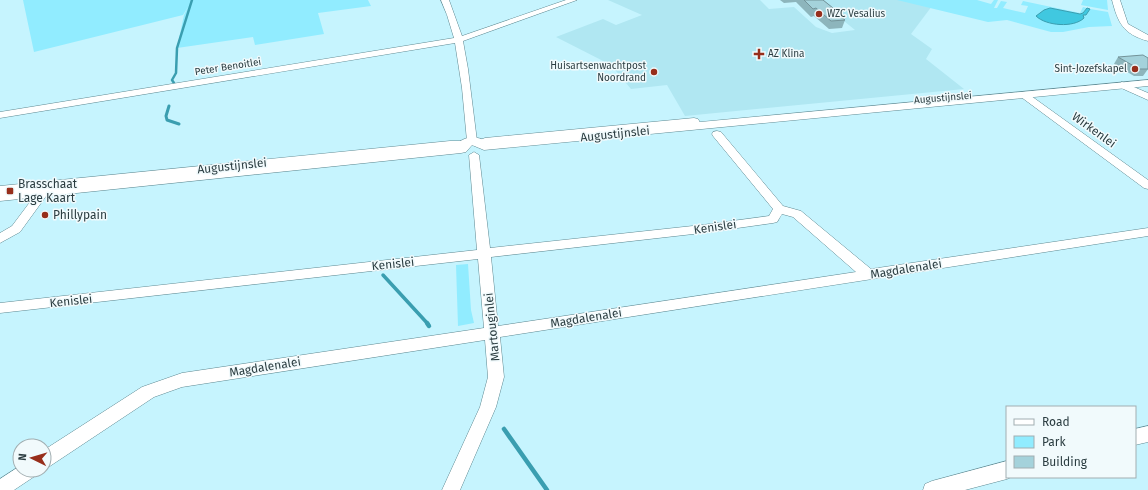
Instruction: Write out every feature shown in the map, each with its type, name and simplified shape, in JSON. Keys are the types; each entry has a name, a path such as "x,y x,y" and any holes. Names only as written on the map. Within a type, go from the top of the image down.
{"street":[{"name":"Martouginlei","path":"445,0 455,22 459,40 473,146 496,377 493,393 488,407 451,490"},
{"name":"Peter Benoitlei","path":"0,115 459,40 573,0"},
{"path":"1116,0 1123,25 1126,28 1148,38"},
{"name":"Augustijnslei","path":"0,196 696,123 841,113 1148,83"},
{"path":"1120,85 1148,97"},
{"name":"Augustijnslei","path":"769,119 798,113 906,102 1065,87 1120,85"},
{"name":"Wirkenlei","path":"1024,95 1148,185"},
{"path":"717,134 779,209 797,214 868,274"},
{"name":"Augustijnslei","path":"0,190 450,144 473,146"},
{"path":"0,239 16,229 43,192"},
{"name":"Kenislei","path":"0,308 702,230 773,219 779,209"},
{"name":"Magdalenalei","path":"52,455 148,392 182,380 1148,232"},
{"path":"1136,437 1148,434"},
{"path":"932,490 1006,470"},
{"path":"0,489 17,478"}],"shaded area":[{"name":"AZ Klina","path":"608,0 760,0 769,9 794,7 816,27 832,33 855,30 818,0 902,0 932,6 911,34 932,49 926,59 964,89 685,116 667,85 631,89 611,65 556,37 603,19 616,25 642,15"},
{"path":"1050,8 1080,14 1087,8 1090,9 1086,15 1083,15 1084,18 1074,23 1067,24 1053,24 1036,16 1044,10"}],"green space":[{"path":"23,0 368,0 371,6 318,13 324,34 255,45 253,37 177,48 184,15 188,7 183,15 34,52"},
{"path":"897,0 977,0 991,4 994,0 998,0 994,8 997,8 1001,1 1007,2 1003,8 1025,13 1028,6 1021,5 1023,1 1080,13 1083,7 1087,8 1083,13 1076,14 1057,23 1073,23 1082,15 1086,15 1090,9 1108,12 1112,26 1089,27 1063,32 1051,32 1007,20 988,22"},
{"path":"1083,0 1107,0 1108,10 1081,5"},
{"path":"468,264 471,310 474,323 458,326 456,265"}],"building":[{"path":"804,0 823,0 833,8 830,8 845,20 831,21 816,8 813,9"},
{"path":"1143,55 1148,58 1148,69 1139,69 1118,57"}],"waterway":[{"path":"174,83 172,80 176,73 177,48 192,0"},
{"path":"169,106 166,116 167,120 179,124"},
{"path":"383,275 428,324"},
{"path":"504,429 547,490"}],"place":[{"name":"WZC Vesalius","path":"819,14"},
{"name":"AZ Klina","path":"759,54"},
{"name":"Sint-Jozefskapel","path":"1135,69"},
{"name":"Huisartsenwachtpost Noordrand","path":"654,72"},
{"name":"Brasschaat Lage Kaart","path":"10,191"},
{"name":"Phillypain","path":"45,215"}]}
